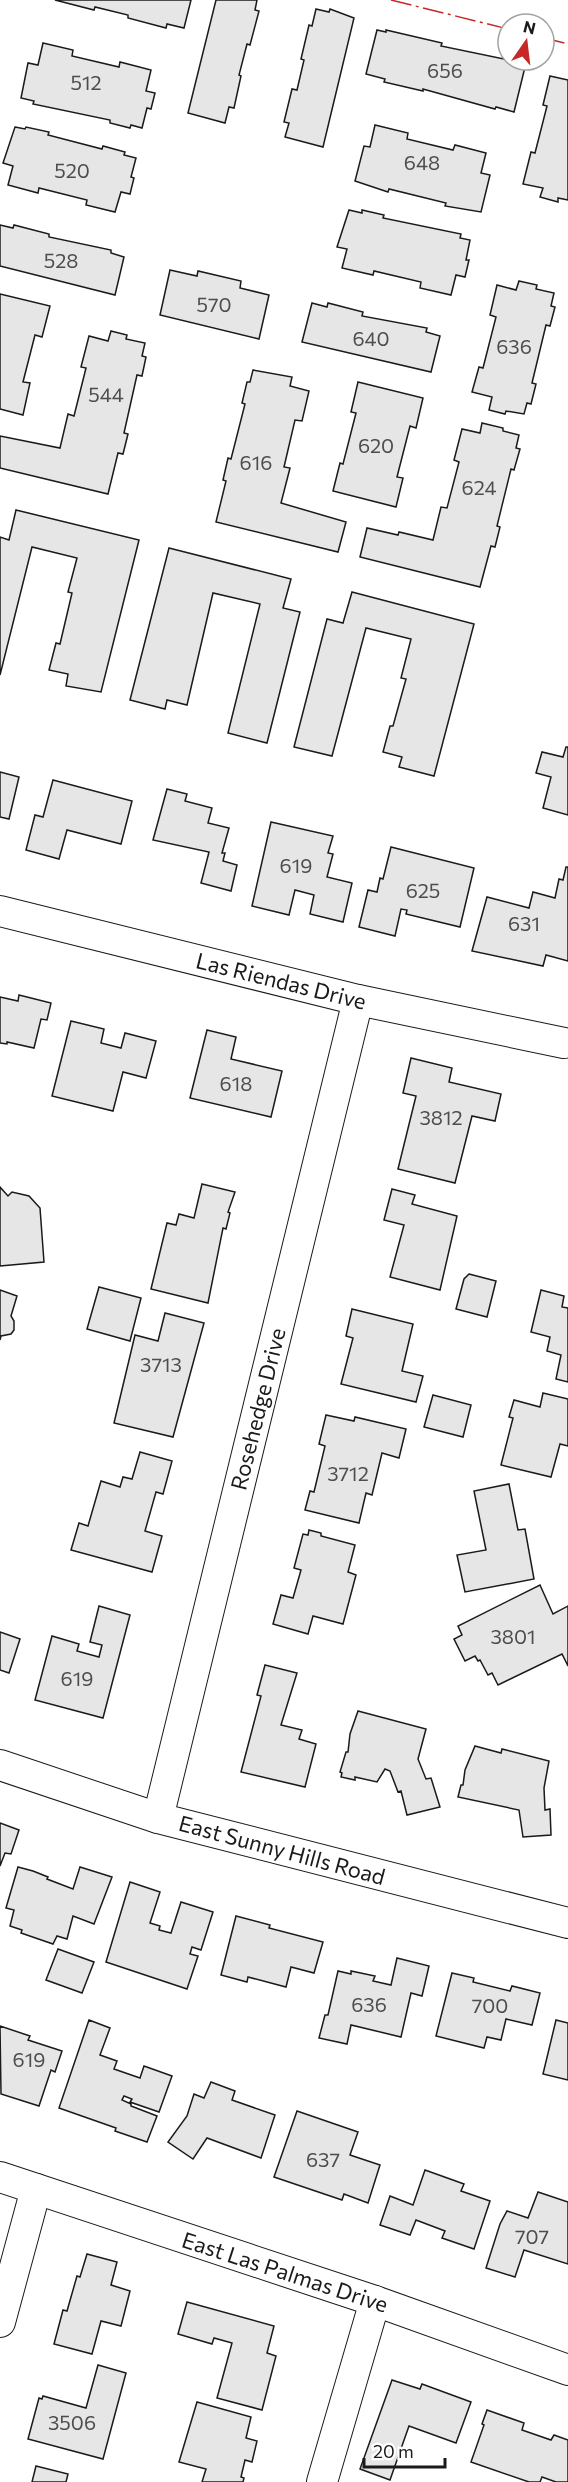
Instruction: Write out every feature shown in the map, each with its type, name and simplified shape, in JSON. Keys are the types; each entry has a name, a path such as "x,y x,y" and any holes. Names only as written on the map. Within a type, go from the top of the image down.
{"street":[{"name":"Las Riendas Drive","path":"0,911 358,1000 564,1043"},
{"name":"Rosehedge Drive","path":"158,1818 358,1000"},
{"name":"East Sunny Hills Road","path":"0,1765 158,1818 568,1923"},
{"name":"East Las Palmas Drive","path":"0,2177 375,2301 568,2370"},
{"path":"0,2322 36,2189"},
{"path":"322,2482 375,2301"}],"building":[{"path":"55,0 191,0 184,28 167,24 166,28 128,18 128,15 95,7 94,10"},
{"path":"216,0 257,0 255,10 259,11 239,75 241,76 234,108 229,107 225,123 188,113"},
{"path":"316,9 329,12 330,9 354,18 323,147 285,137 289,123 284,122 292,89 297,90 304,60 301,59 309,25 312,26"},
{"path":"377,30 386,32 386,30 442,43 441,46 496,57 496,72 524,72 514,112 423,89 423,91 384,82 385,79 366,74"},
{"path":"43,43 73,50 72,56 119,67 120,62 151,70 146,91 155,93 151,109 147,108 142,128 131,125 130,128 110,123 110,120 33,104 34,101 21,98 28,63 38,65"},
{"path":"550,76 568,80 568,200 558,198 558,202 540,197 543,188 523,184 531,152 535,153 547,106 543,105"},
{"path":"375,125 408,133 407,139 453,150 455,145 486,153 481,173 490,175 481,212 445,206 446,203 389,189 388,192 355,181 364,146 370,147"},
{"path":"15,127 49,132 48,135 102,149 103,146 125,152 124,155 136,158 131,177 134,178 130,194 121,192 115,212 86,205 87,200 39,188 38,193 8,185 13,166 3,163"},
{"path":"349,210 362,213 362,210 384,215 383,218 461,234 460,238 470,240 465,277 456,275 451,295 420,288 421,282 374,271 373,275 342,268 347,249 337,247"},
{"path":"0,225 13,228 14,225 49,234 49,237 111,250 111,253 124,257 115,295 0,266"},
{"path":"170,270 197,276 198,271 241,281 240,288 269,295 259,339 160,315"},
{"path":"519,281 537,285 536,289 554,293 551,306 555,307 550,326 546,325 532,383 536,384 531,404 527,403 524,414 506,411 505,414 489,410 492,397 472,392 479,367 483,368 496,317 490,315 497,285 516,290"},
{"path":"0,294 50,306 42,337 35,335 23,382 30,383 23,415 0,409"},
{"path":"312,303 327,307 328,303 363,312 362,316 427,328 426,332 440,336 431,372 302,342"},
{"path":"111,331 127,335 126,339 145,343 142,356 146,357 142,376 137,375 124,433 128,434 123,454 118,453 108,494 0,468 0,436 60,448 68,414 74,416 86,368 81,367 89,336 108,341"},
{"path":"253,370 292,377 290,386 309,391 302,421 295,420 284,467 290,468 281,503 346,522 338,552 216,522 226,481 223,480 228,458 231,459 245,404 242,403 247,382 250,382"},
{"path":"358,382 423,398 416,428 410,426 397,477 403,478 396,507 333,491 340,463 343,464 356,413 351,412"},
{"path":"482,423 519,435 516,448 520,449 514,470 511,469 497,526 500,527 495,547 491,546 480,587 360,557 367,528 433,540 441,507 447,508 459,462 454,460 462,429 480,433"},
{"path":"16,510 139,540 101,692 66,686 68,674 49,670 56,643 60,644 72,593 68,592 77,558 32,547 0,675 0,537 9,540"},
{"path":"169,548 291,579 283,608 300,612 267,743 228,733 260,604 213,593 187,705 167,700 165,709 130,700"},
{"path":"352,592 474,624 434,776 399,767 402,757 383,752 406,679 401,678 411,639 366,628 332,756 294,747 327,619 343,623"},
{"path":"568,747 568,815 543,808 551,777 536,773 542,752 563,757"},
{"path":"0,772 19,777 9,819 0,817"},
{"path":"53,780 132,801 121,844 67,830 59,859 26,850 35,815 43,817"},
{"path":"167,789 187,794 185,801 212,808 208,823 229,828 222,853 225,853 223,861 237,865 231,891 201,883 209,852 153,840"},
{"path":"271,822 333,836 328,853 333,854 327,877 352,883 343,922 310,914 314,895 295,890 289,915 252,906"},
{"path":"391,847 474,868 460,927 406,914 407,910 401,909 395,936 359,927 368,890 377,892 380,878 383,879"},
{"path":"566,867 568,867 568,961 546,955 543,966 472,951 487,897 529,908 533,892 555,898 559,879 563,880"},
{"path":"19,995 51,1003 47,1020 41,1019 34,1048 7,1042 7,1044 0,1043 0,997 18,1001"},
{"path":"71,1021 104,1029 101,1043 121,1048 125,1033 156,1041 146,1078 123,1072 113,1111 52,1096"},
{"path":"207,1030 236,1037 231,1059 282,1071 271,1117 190,1098"},
{"path":"411,1058 452,1068 449,1082 501,1094 495,1121 472,1116 455,1183 398,1169 416,1096 403,1093"},
{"path":"202,1184 235,1192 228,1212 230,1213 226,1229 223,1228 208,1303 151,1289 167,1223 176,1225 179,1214 194,1218"},
{"path":"0,1187 8,1196 12,1192 29,1196 40,1208 44,1262 0,1266"},
{"path":"392,1189 415,1195 412,1204 457,1216 440,1290 390,1277 404,1225 384,1220"},
{"path":"469,1274 496,1281 487,1317 456,1309 464,1279"},
{"path":"99,1287 141,1298 130,1341 87,1329"},
{"path":"0,1290 17,1296 11,1316 14,1321 14,1330 11,1334 1,1336 0,1340"},
{"path":"541,1290 564,1296 562,1307 568,1308 568,1382 556,1379 561,1355 547,1351 550,1337 531,1332"},
{"path":"352,1309 413,1324 402,1371 423,1376 416,1402 341,1384 353,1338 346,1336"},
{"path":"165,1313 204,1323 173,1437 114,1423 135,1335 158,1341"},
{"path":"543,1393 568,1399 568,1446 560,1444 551,1477 501,1465 513,1418 509,1417 514,1400 540,1407"},
{"path":"433,1395 471,1405 463,1437 424,1427"},
{"path":"326,1415 354,1421 355,1417 406,1429 399,1458 382,1453 372,1495 366,1493 359,1523 305,1510 310,1491 314,1492 325,1446 319,1444"},
{"path":"140,1452 172,1461 163,1494 156,1492 145,1531 162,1536 152,1572 71,1550 79,1523 88,1526 101,1481 120,1487 123,1477 132,1479"},
{"path":"509,1484 518,1530 525,1529 534,1579 465,1592 457,1555 486,1550 474,1491"},
{"path":"309,1530 321,1533 321,1536 355,1545 348,1572 356,1575 343,1624 313,1616 308,1634 273,1624 281,1595 293,1598 301,1570 294,1568 303,1534 308,1535"},
{"path":"540,1585 553,1614 568,1606 568,1666 562,1654 498,1685 492,1673 488,1675 480,1660 478,1661 475,1656 465,1661 454,1639 462,1635 458,1626"},
{"path":"99,1606 130,1615 103,1718 35,1700 52,1636 79,1644 77,1651 99,1657 102,1645 90,1642"},
{"path":"0,1632 20,1639 9,1673 0,1670"},
{"path":"265,1665 297,1673 281,1725 302,1730 299,1739 316,1744 305,1787 241,1772 261,1696 257,1695"},
{"path":"358,1711 426,1729 418,1759 426,1779 431,1778 440,1807 407,1815 401,1791 398,1792 390,1771 385,1769 377,1782 355,1777 355,1780 341,1777 340,1772 346,1752 348,1752 350,1734"},
{"path":"475,1746 501,1753 502,1749 549,1761 544,1788 545,1810 550,1809 551,1835 523,1837 519,1810 458,1797 461,1785 463,1785 465,1770"},
{"path":"0,1823 19,1830 11,1854 5,1853 0,1866"},
{"path":"18,1867 48,1877 47,1879 73,1889 80,1867 112,1877 94,1924 73,1916 67,1939 57,1936 53,1944 21,1933 22,1930 10,1926 14,1910 6,1908"},
{"path":"130,1882 160,1892 150,1923 160,1926 159,1930 171,1933 181,1902 213,1912 201,1950 192,1947 190,1954 198,1956 187,1989 106,1962"},
{"path":"236,1916 270,1925 269,1928 323,1942 314,1973 291,1967 286,1987 248,1977 247,1982 221,1975"},
{"path":"58,1949 94,1962 82,1993 46,1980"},
{"path":"397,1958 429,1966 422,1996 411,1993 401,2037 351,2025 347,2044 319,2038 325,2015 328,2015 338,1971 375,1976 373,1981 391,1985"},
{"path":"452,1973 474,1978 473,1982 510,1991 512,1986 540,1993 532,2025 506,2019 501,2040 487,2037 484,2048 436,2036"},
{"path":"89,2020 110,2028 100,2055 117,2061 114,2069 140,2078 144,2066 172,2076 159,2112 130,2102 132,2099 124,2096 122,2100 157,2116 147,2142 115,2131 116,2128 59,2108"},
{"path":"556,2020 568,2023 568,2080 543,2074"},
{"path":"0,2026 30,2036 28,2040 62,2051 55,2072 51,2070 39,2106 1,2094"},
{"path":"211,2082 235,2091 232,2100 275,2115 261,2158 207,2138 193,2159 168,2142 187,2116 194,2094 204,2098"},
{"path":"297,2111 358,2132 350,2155 380,2165 368,2203 344,2194 342,2200 274,2177"},
{"path":"425,2170 464,2184 461,2191 490,2201 474,2249 442,2238 445,2231 416,2220 410,2235 380,2225 390,2196 413,2205"},
{"path":"538,2192 568,2202 568,2264 524,2250 515,2277 486,2268 500,2224 507,2211 528,2218"},
{"path":"87,2254 117,2262 111,2285 130,2291 121,2326 101,2321 92,2354 54,2344 63,2310 67,2311 77,2276 80,2277"},
{"path":"187,2302 274,2326 267,2353 276,2356 262,2410 217,2398 232,2343 214,2338 212,2344 178,2334"},
{"path":"98,2365 126,2373 103,2459 28,2439 39,2398 42,2399 43,2396 86,2408"},
{"path":"392,2380 420,2389 422,2384 471,2402 456,2443 409,2426 390,2480 360,2469"},
{"path":"197,2402 251,2417 246,2438 257,2441 252,2462 245,2460 241,2477 244,2478 243,2482 202,2482 206,2469 179,2462"},
{"path":"487,2410 524,2423 522,2430 551,2440 554,2435 568,2440 568,2482 556,2482 542,2477 540,2482 529,2482 471,2462"},
{"path":"36,2466 68,2474 66,2482 32,2482"}],"power":[{"path":"391,0 496,26"},
{"path":"556,41 568,44"}]}
